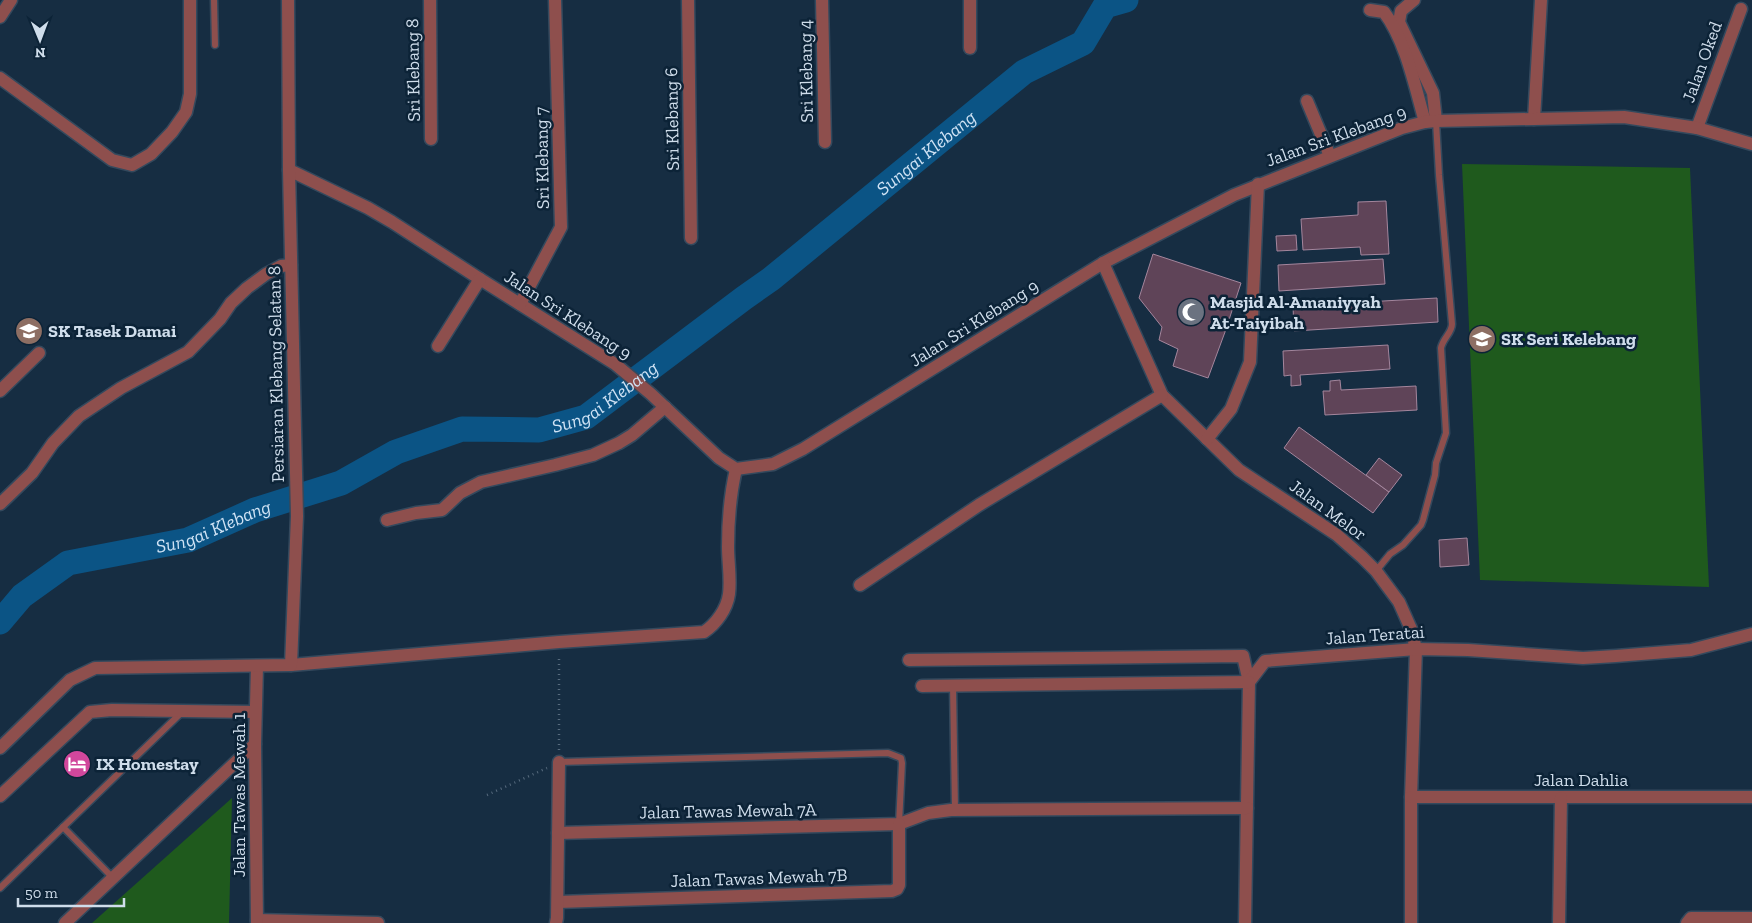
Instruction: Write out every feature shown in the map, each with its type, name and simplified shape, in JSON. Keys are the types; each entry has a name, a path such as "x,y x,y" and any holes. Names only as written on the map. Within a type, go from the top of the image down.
{"street":[{"path":"0,17 11,0"},
{"path":"0,78 112,160 132,165 151,154 172,132 186,112 190,94 190,0"},
{"name":"Persiaran Klebang Selatan 8","path":"288,0 289,170 297,516 291,665"},
{"name":"Sri Klebang 8","path":"430,0 432,140"},
{"name":"Sri Klebang 7","path":"520,304 561,228 555,0"},
{"name":"Sri Klebang 6","path":"688,0 691,238"},
{"name":"Sri Klebang 4","path":"822,0 825,142"},
{"path":"970,0 970,48"},
{"path":"1414,0 1401,11 1400,22 1433,93 1431,121"},
{"path":"1534,119 1541,0"},
{"name":"Jalan Oked","path":"1697,128 1741,9"},
{"path":"1370,10 1384,12 1391,21 1431,121"},
{"path":"1307,101 1330,156"},
{"name":"Jalan Sri Klebang 9","path":"289,170 368,208 615,364 651,394 719,458 736,470 773,464 803,448 1103,263 1234,194 1394,131 1431,121 1624,117 1697,128 1752,144"},
{"path":"1207,439 1231,409 1250,362 1258,184"},
{"name":"Jalan Melor","path":"1103,263 1162,395 1239,470 1337,535 1376,571 1399,602 1411,628 1416,649 1411,797 1411,923"},
{"path":"0,504 26,479 53,442 79,416 121,388 188,352 220,320 231,302 266,274 281,266 291,265"},
{"path":"438,346 480,279"},
{"path":"0,391 39,352"},
{"path":"860,585 979,505 1162,395"},
{"path":"386,520 416,513 442,510 460,493 481,482 555,465 592,454 618,443 632,434 665,407"},
{"path":"0,748 70,680 94,668 291,665 559,642 704,632 712,627 721,614 728,595 730,493 736,470"},
{"name":"Jalan Teratai","path":"1250,682 1266,661 1416,649 1468,650 1583,658 1691,650 1752,634"},
{"path":"909,660 1243,656 1250,682 1245,923"},
{"name":"Jalan Tawas Mewah 1","path":"257,666 255,712 257,921"},
{"path":"922,686 1250,682"},
{"path":"0,796 90,712 112,710 255,712"},
{"path":"65,923 255,744"},
{"path":"556,923 558,902 559,762"},
{"name":"Jalan Dahlia","path":"1411,797 1752,796"},
{"path":"1559,923 1561,798"},
{"name":"Jalan Tawas Mewah 7A","path":"558,833 900,824 928,813 956,810 1247,808"},
{"name":"Jalan Tawas Mewah 7B","path":"558,902 892,891 897,889 899,885 900,824"},
{"path":"1687,923 1692,918 1752,918"},
{"path":"257,921 378,923"}],"lane":[{"path":"214,0 215,45"},
{"path":"1376,571 1390,554 1403,545 1421,525 1435,475 1436,463 1446,433 1441,348 1452,327 1439,175 1431,121"},
{"path":"953,685 956,810"},
{"path":"0,888 183,711"},
{"path":"559,762 888,753 901,758 900,824"},
{"path":"63,827 113,878"}],"path":[{"path":"487,795 559,762 559,642"}],"green space":[{"path":"1462,164 1690,168 1709,587 1480,580"},
{"path":"232,798 229,923 92,923"}],"building":[{"path":"1386,201 1389,254 1361,255 1360,247 1303,250 1301,219 1358,215 1358,202"},
{"path":"1296,235 1297,250 1277,251 1276,236"},
{"name":"Masjid Al-Amaniyyah At-Taiyibah","path":"1153,254 1241,283 1208,378 1173,366 1178,349 1159,340 1162,327 1139,298"},
{"path":"1383,259 1385,284 1279,291 1278,265"},
{"path":"1437,298 1438,322 1294,331 1293,306"},
{"path":"1388,345 1390,369 1300,375 1301,385 1291,386 1291,375 1284,376 1283,351"},
{"path":"1340,380 1341,390 1416,386 1417,410 1325,415 1323,391 1330,391 1330,381"},
{"path":"1299,427 1389,492 1373,513 1284,448"},
{"path":"1379,458 1402,475 1389,492 1366,475"},
{"path":"1467,538 1469,565 1440,567 1439,540"}],"waterway":[{"name":"Sungai Klebang","path":"0,622 22,596 68,563 188,540 255,510 341,483 396,452 462,429 539,430 586,417 771,279 1024,72 1083,43 1105,6 1126,0"}],"place":[{"name":"Masjid Al-Amaniyyah At-Taiyibah","path":"1191,312"},
{"name":"SK Tasek Damai","path":"29,331"},
{"name":"SK Seri Kelebang","path":"1482,339"},
{"name":"IX Homestay","path":"77,764"}]}
